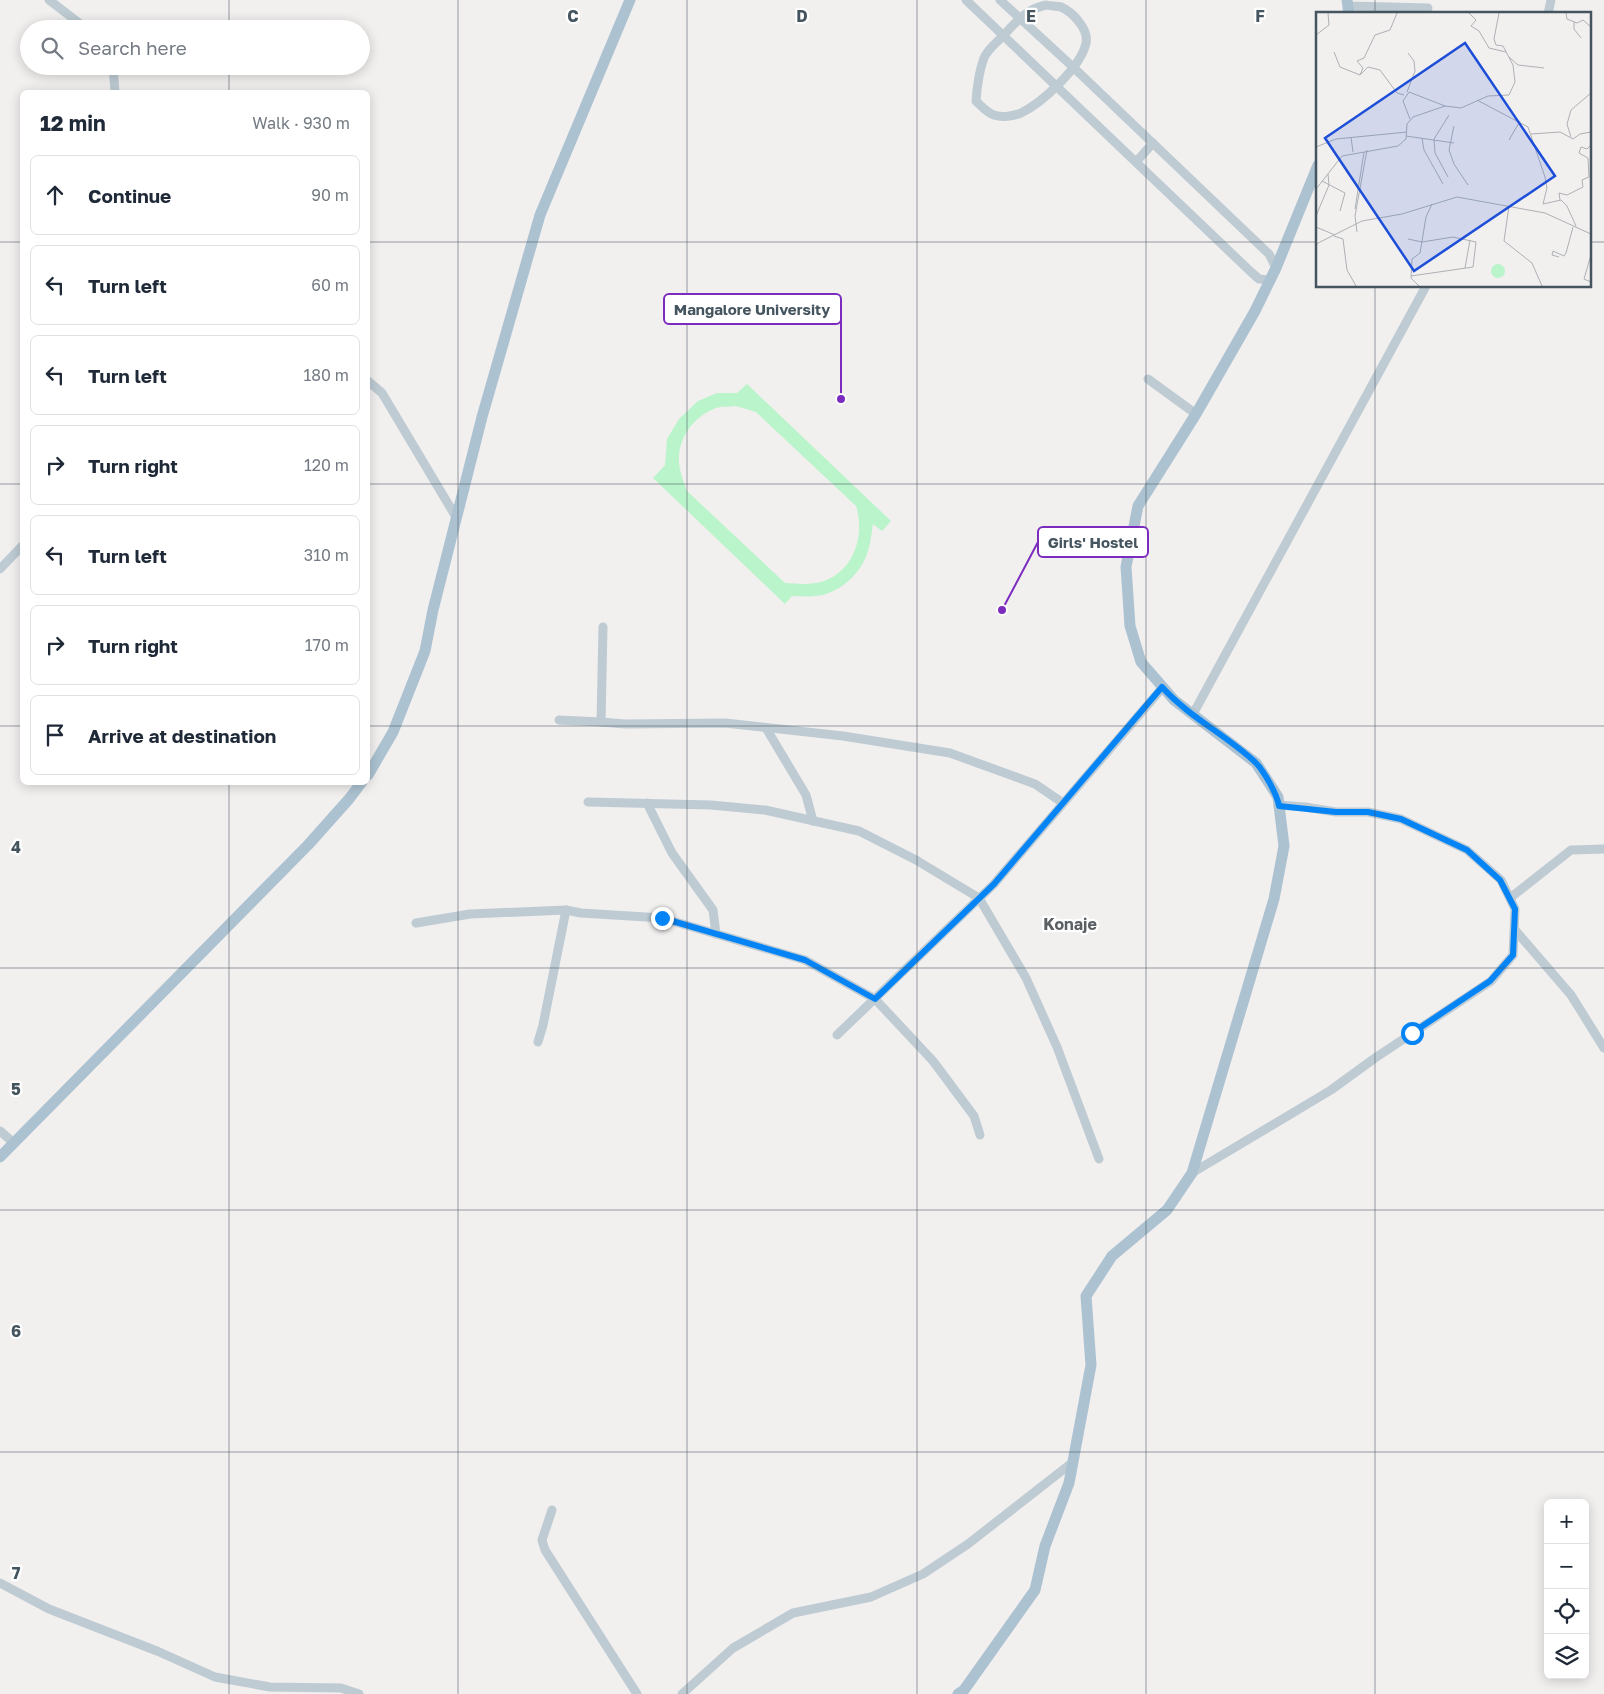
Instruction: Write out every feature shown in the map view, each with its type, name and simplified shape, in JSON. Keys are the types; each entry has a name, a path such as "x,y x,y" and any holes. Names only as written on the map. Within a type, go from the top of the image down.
{"main road":[{"path":"370,771 393,732 425,651 433,610 482,417 540,215 630,0"},
{"path":"958,1694 964,1690 1035,1590 1045,1546 1069,1483 1091,1365 1086,1296 1112,1256 1167,1210 1192,1173 1274,899 1284,846 1278,797 1256,763 1174,700 1141,662 1130,626 1126,568 1138,506 1196,414 1255,311 1276,268 1316,170"},
{"path":"0,1157 308,845 350,800 360,785"}],"street":[{"path":"49,0 75,20"},
{"path":"966,0 1251,272 1260,279 1270,280"},
{"path":"1000,0 1073,67 1268,254 1276,268"},
{"path":"1046,5 1062,8 1076,18 1086,42 1082,53 1073,67 1039,102 1020,114 1006,116 994,115 976,101 981,69 989,50 1002,36 1019,18 1038,6 1046,5"},
{"path":"1348,6 1428,8"},
{"path":"114,75 115,90"},
{"path":"1136,162 1153,143"},
{"path":"1193,714 1425,288"},
{"path":"1148,379 1196,414"},
{"path":"370,383 382,393 456,517"},
{"path":"0,569 20,548"},
{"path":"602,722 603,627"},
{"path":"837,1035 994,884 1162,687"},
{"path":"559,720 625,724 726,723 842,736 950,753 1035,784 1063,803"},
{"path":"766,728 806,795 813,821"},
{"path":"588,802 711,804 765,810 859,831 916,860 980,898 1030,986 1057,1047 1099,1159"},
{"path":"647,804 672,853 713,910 716,934"},
{"path":"1192,1173 1332,1090 1374,1058 1490,981 1513,955 1515,909 1500,880 1467,850 1401,819 1368,812 1336,812 1279,806"},
{"path":"1510,898 1571,850 1604,849"},
{"path":"538,1042 566,910"},
{"path":"416,923 470,914 566,910 581,913 662,918 805,960 875,999 933,1060 974,1116 980,1135"},
{"path":"1514,930 1571,994 1604,1048"},
{"path":"0,1131 14,1143"},
{"path":"682,1694 733,1648 793,1613 871,1597 923,1574 968,1544 1073,1462"},
{"path":"552,1510 542,1540 545,1550 637,1694"},
{"path":"0,1583 49,1610 157,1651 215,1677 270,1687 341,1688 359,1694"}],"green space":[{"path":"747,384 891,521 882,531 873,524 868,552 864,561 856,574 838,589 823,595 792,596 785,604 653,478 665,465 667,439 679,419 698,401 717,393 737,393","holes":["736,406 756,412 856,506 859,528 855,550 843,569 835,576 824,581 810,584 785,583 687,491 682,478 679,456 682,441 690,427 702,416 718,407"]}],"place":[{"name":"Mangalore University","path":"841,399"},
{"name":"Girls' Hostel","path":"1002,610"}],"district":[{"name":"Konaje","path":"1070,924"}],"route":[{"path":"662,918 805,960 875,999 994,884 1162,687 1174,700 1256,763 1278,797 1279,806 1305,807 1336,812 1368,812 1401,819 1467,850 1500,880 1515,909 1513,955 1490,981 1412,1033"}]}
